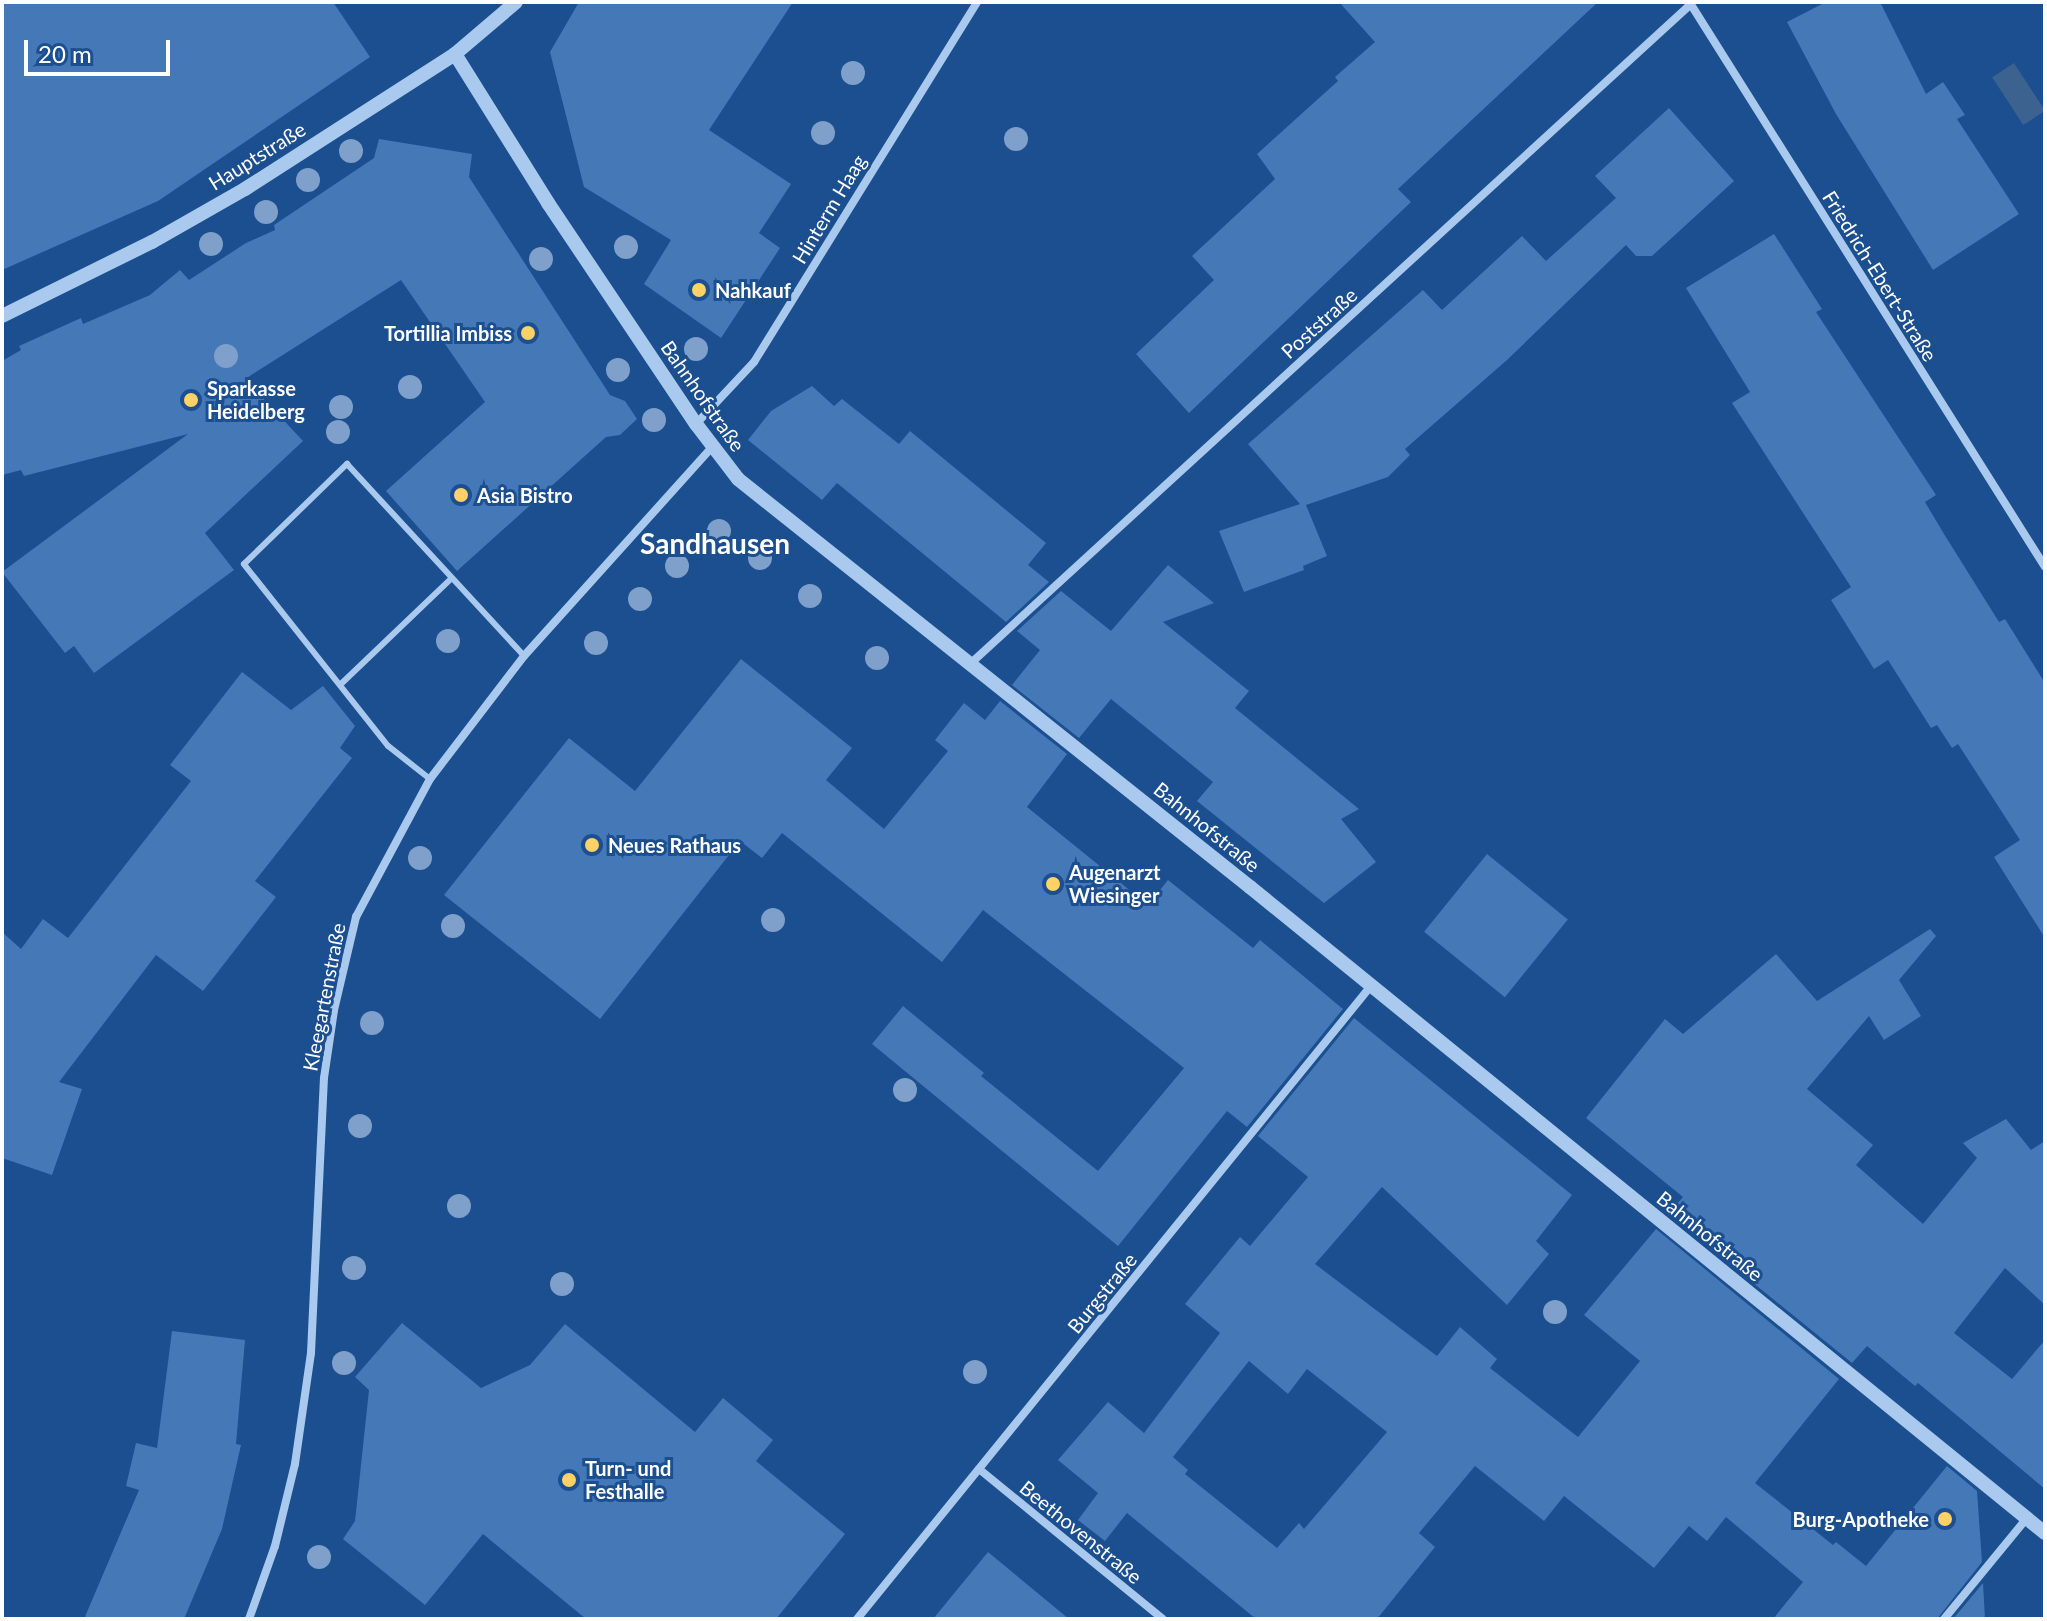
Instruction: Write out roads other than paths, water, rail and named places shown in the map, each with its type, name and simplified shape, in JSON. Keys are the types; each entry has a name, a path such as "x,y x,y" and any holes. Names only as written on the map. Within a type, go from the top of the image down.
{"street":[{"name":"Hauptstraße","path":"2,316 152,242 245,189 455,54 516,2"},
{"name":"Hinterm Haag","path":"696,424 754,362 977,2"},
{"name":"Friedrich-Ebert-Straße","path":"1690,4 2045,567"},
{"name":"Poststraße","path":"970,664 1690,4"},
{"name":"Bahnhofstraße","path":"455,54 548,203 696,424 738,479 2045,1533"},
{"name":"Kleegartenstraße","path":"249,1619 275,1546 295,1464 311,1353 324,1078 337,996 356,917 430,779 524,656 712,447"},
{"name":"Burgstraße","path":"857,1619 1370,987"},
{"name":"Beethovenstraße","path":"979,1469 1163,1619"},
{"path":"1944,1619 2027,1518"}],"lane":[{"path":"430,779 388,746 342,683 244,564 347,464 524,656"},
{"path":"342,683 451,579"}],"water":[{"path":"2014,63 2045,111 2023,125 1992,77"}],"place":[{"name":"Nahkauf","path":"699,290"},
{"name":"Tortillia Imbiss","path":"528,333"},
{"name":"Sparkasse Heidelberg","path":"191,400"},
{"name":"Asia Bistro","path":"461,495"},
{"name":"Neues Rathaus","path":"592,845"},
{"name":"Augenarzt Wiesinger","path":"1053,884"},
{"name":"Turn- und Festhalle","path":"569,1480"},
{"name":"Burg-Apotheke","path":"1945,1519"}],"district":[{"name":"Sandhausen","path":"715,543"}]}
